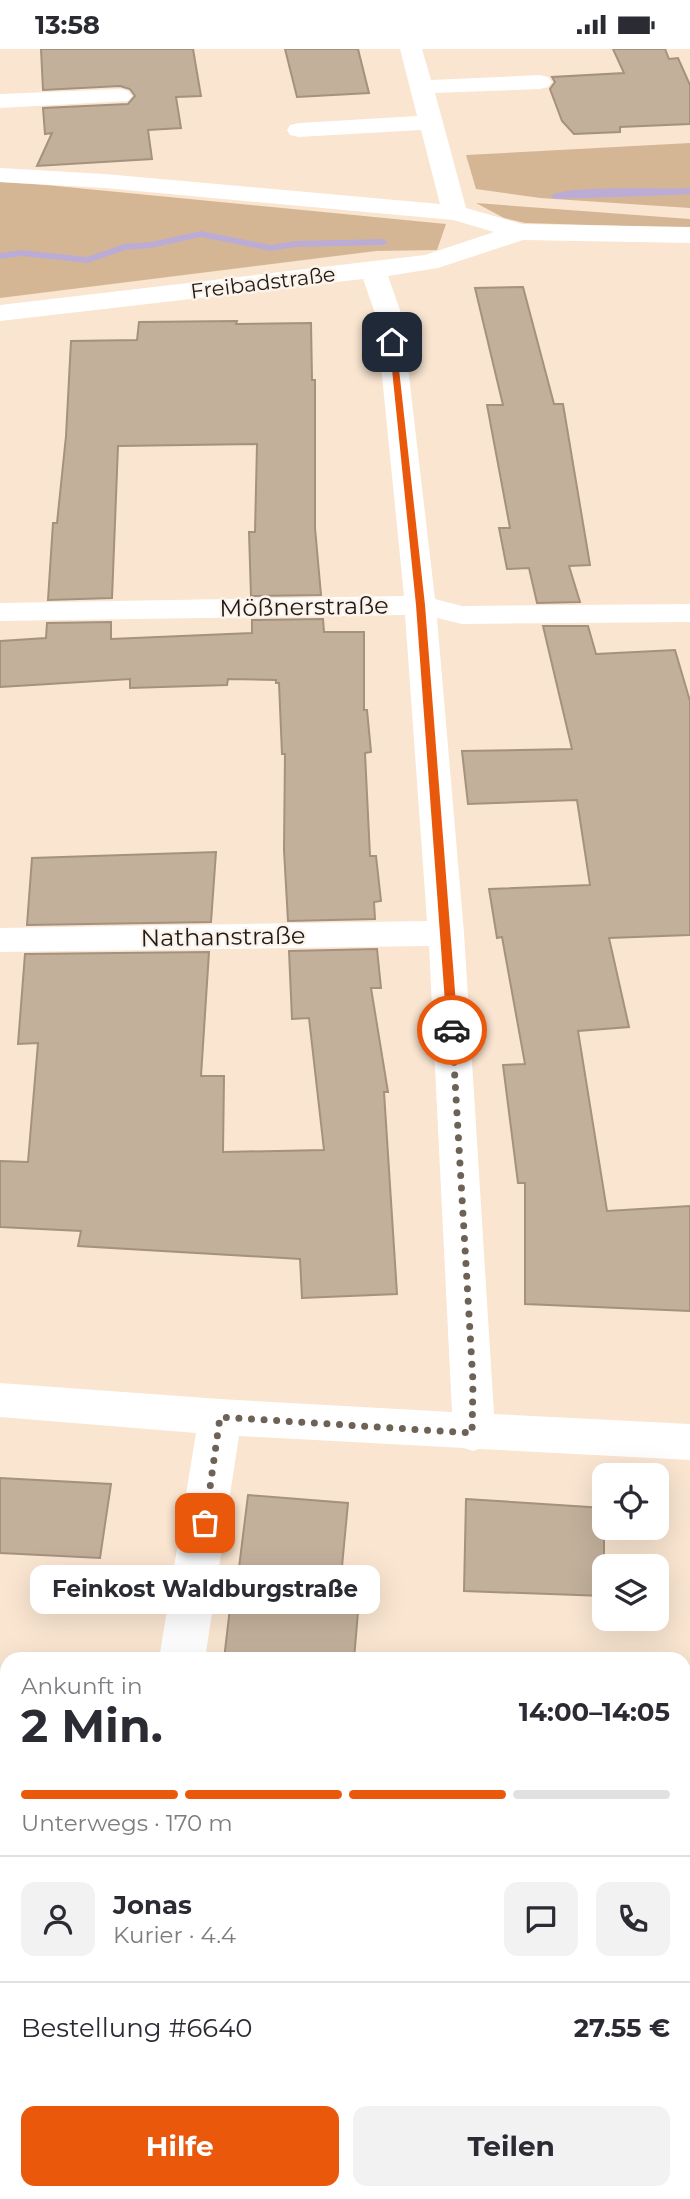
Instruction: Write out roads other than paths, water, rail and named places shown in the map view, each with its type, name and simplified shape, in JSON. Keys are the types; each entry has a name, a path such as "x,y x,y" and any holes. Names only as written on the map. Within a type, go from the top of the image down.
{"street":[{"path":"411,49 455,213"},
{"path":"421,87 540,82"},
{"path":"0,101 120,96"},
{"path":"299,130 431,122"},
{"path":"0,175 105,181 455,213 521,232 600,243 690,235"},
{"name":"Freibadstraße","path":"0,313 429,262 521,232"},
{"path":"373,270 389,316 420,605 446,933 473,1382 472,1433"},
{"path":"0,313 0,319"},
{"name":"Mößnerstraße","path":"0,612 420,605 462,615 690,613"},
{"name":"Nathanstraße","path":"0,940 446,933"},
{"path":"0,1400 472,1433 690,1442"},
{"path":"183,1652 220,1417"}],"waterway":[{"path":"555,196 690,191"},
{"path":"0,256 22,253 88,260 124,247 151,245 201,234 271,248 295,244 383,242"}],"place":[{"name":"Feinkost Waldburgstraße","path":"205,1523"}]}
